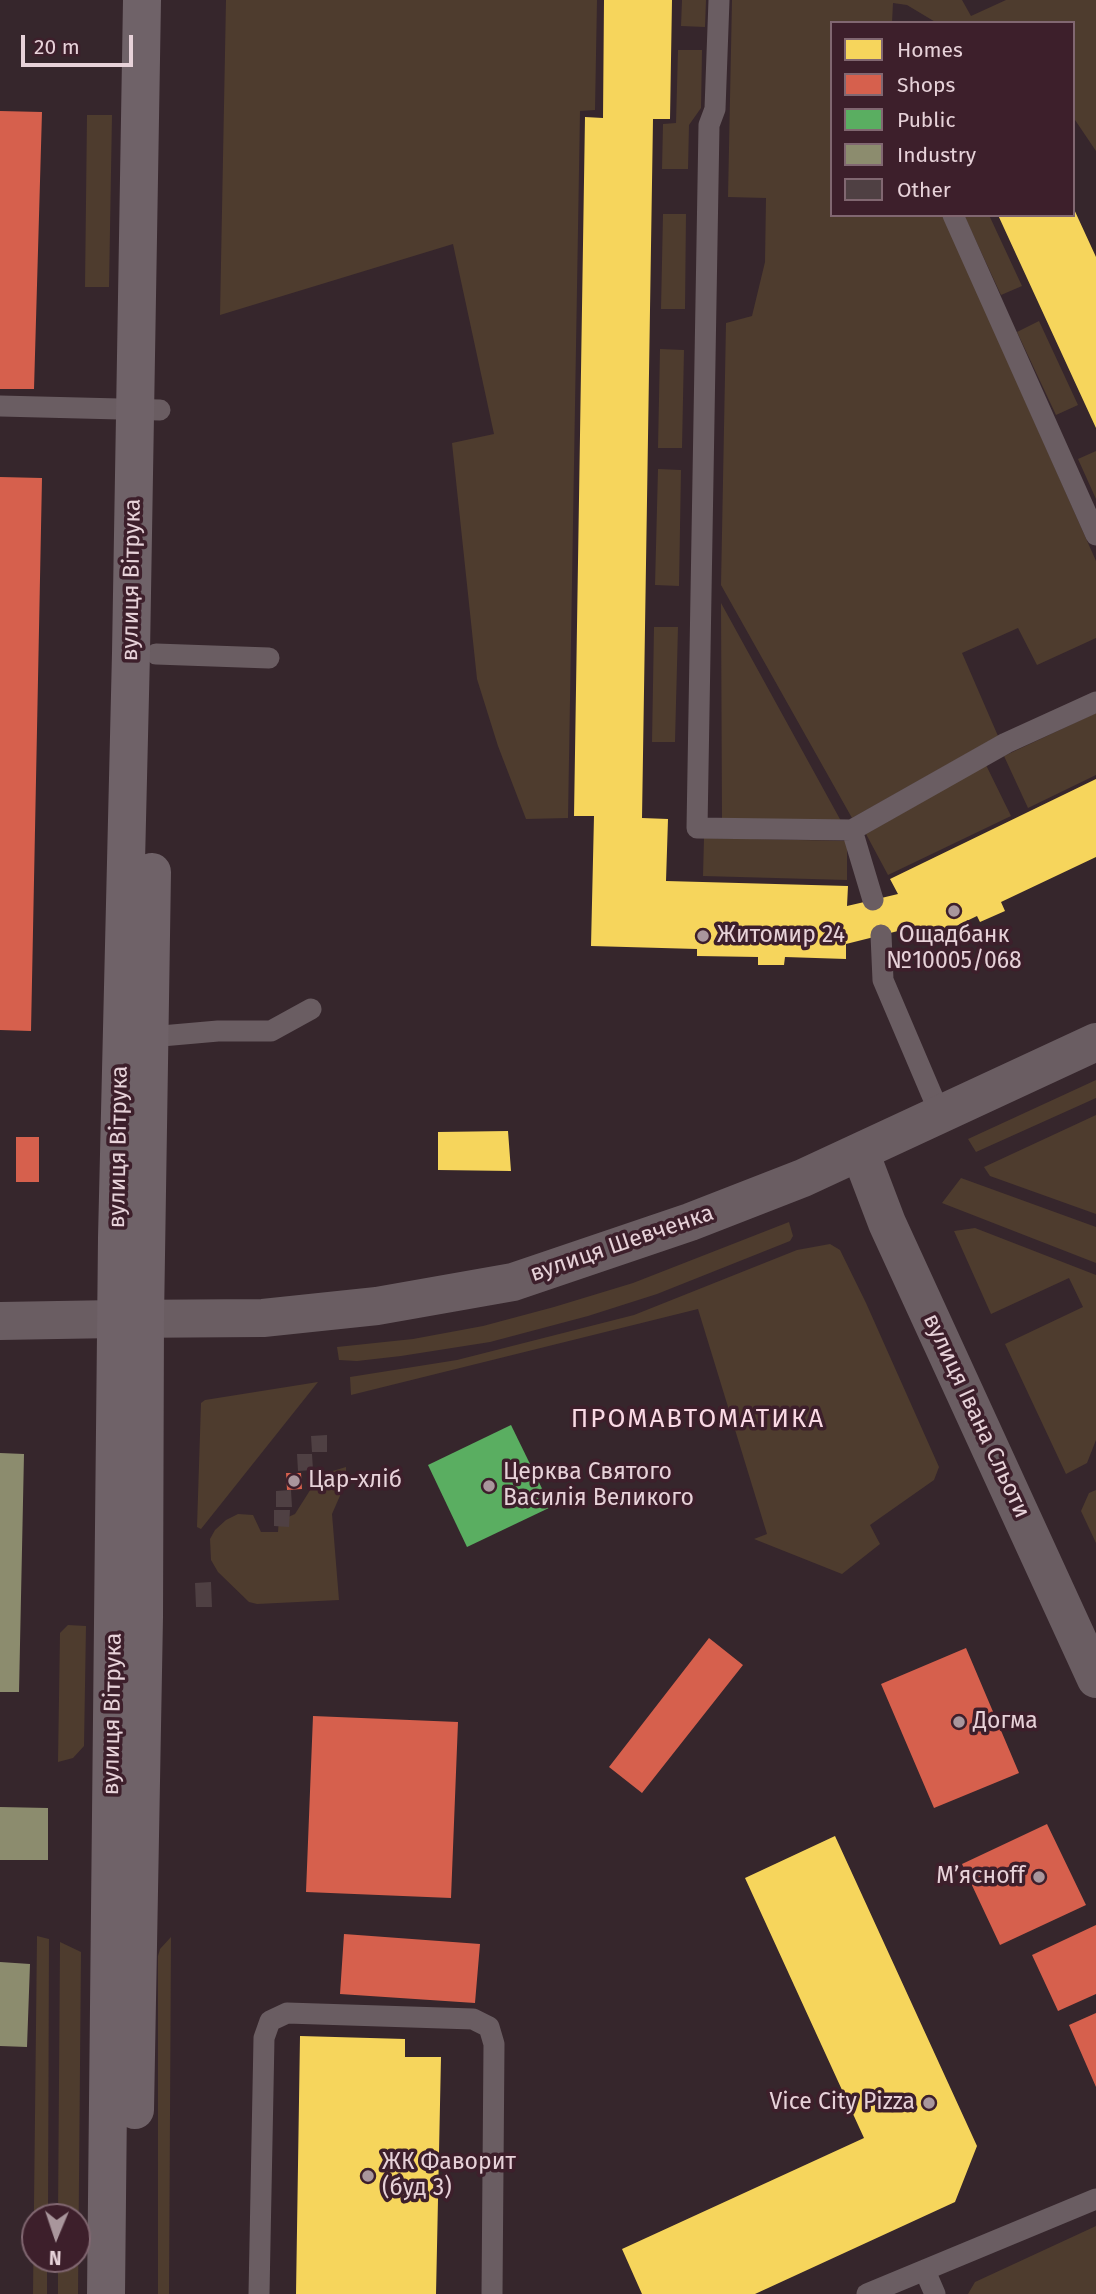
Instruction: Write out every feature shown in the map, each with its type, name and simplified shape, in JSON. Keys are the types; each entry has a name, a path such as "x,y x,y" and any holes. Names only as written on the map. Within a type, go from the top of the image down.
{"main road":[{"name":"вулиця Вітрука","path":"106,2294 115,1599 149,1037 156,654 147,410 142,0"},
{"name":"вулиця Вітрука","path":"131,2294 144,1631 130,1319 131,653 147,410 167,0"}],"street":[{"name":"вулиця Шевченка","path":"0,1321 263,1318 377,1306 513,1282 690,1222 803,1178 1096,1042"},
{"name":"вулиця Івана Сльоти","path":"860,1152 887,1223 1096,1679"}],"lane":[{"path":"719,0 715,109 709,125 697,828 852,830 1006,743 1096,702"},
{"path":"954,217 1096,535"},
{"path":"0,406 147,410"},
{"path":"156,654 269,658"},
{"path":"852,830 873,900"},
{"path":"881,935 883,979 940,1114"},
{"path":"149,1037 218,1031 271,1031 311,1009"},
{"path":"259,2294 264,2038 270,2021 287,2013 473,2019 489,2027 494,2044 492,2294"},
{"path":"867,2294 1096,2199"},
{"path":"925,2271 935,2294"}],"shaded area":[{"path":"226,0 597,0 595,110 580,111 568,818 526,819 498,746 477,679 452,443 494,434 453,244 220,315"},
{"path":"682,0 706,0 705,27 681,26"},
{"path":"732,0 962,0 971,16 1006,0 1096,0 1096,151 1075,120 1075,21 934,21 907,5 893,3 892,21 830,21 830,217 944,217 1096,561 1096,638 1037,665 1018,628 962,653 998,736 852,818 721,585 726,323 752,316 765,262 766,198 728,197"},
{"path":"678,50 702,50 701,108 689,125 688,169 662,169 663,124 676,123"},
{"path":"87,115 112,115 109,287 85,287"},
{"path":"663,214 686,214 685,309 661,309"},
{"path":"965,217 990,217 1022,286 1001,295"},
{"path":"1039,321 1078,405 1056,415 1017,332"},
{"path":"660,349 684,350 682,448 658,448"},
{"path":"1096,451 1096,499 1078,459"},
{"path":"658,469 681,470 679,586 655,585"},
{"path":"721,603 841,821 722,819"},
{"path":"654,627 678,627 675,742 652,742"},
{"path":"1096,713 1096,775 1028,808 1004,756"},
{"path":"986,765 1011,816 888,875 866,834"},
{"path":"704,838 847,841 847,880 703,876"},
{"path":"1096,1080 1096,1098 976,1152 968,1139"},
{"path":"1096,1115 1096,1214 990,1176 984,1167"},
{"path":"961,1178 1096,1227 1096,1263 942,1203"},
{"path":"789,1222 793,1236 790,1241 657,1294 588,1316 490,1342 401,1356 357,1361 339,1360 337,1347 413,1339 483,1326 554,1307 633,1283"},
{"path":"975,1228 1096,1275 1096,1440 1087,1463 1066,1474 1005,1344 1083,1307 1069,1278 991,1314 954,1231"},
{"path":"830,1244 840,1250 866,1303 939,1467 934,1480 870,1525 880,1544 842,1574 754,1539 767,1534 698,1309 351,1395 350,1377 457,1360 634,1315 797,1250"},
{"path":"318,1382 201,1529 197,1527 201,1403 205,1400"},
{"path":"346,1467 346,1482 332,1514 339,1600 257,1604 249,1602 218,1572 211,1560 210,1539 215,1530 238,1514 253,1515 261,1532 278,1532 279,1518 295,1514 314,1484 326,1473"},
{"path":"1096,1490 1096,1543 1081,1511 1089,1493"},
{"path":"68,1625 86,1626 84,1746 73,1758 58,1762 60,1633"},
{"path":"37,1936 49,1939 48,2203 34,2203"},
{"path":"171,1937 169,2294 158,2294 158,1956 160,1949"},
{"path":"60,1942 81,1952 79,2203 58,2203"},
{"path":"1096,2226 1096,2294 968,2294 975,2282"},
{"path":"33,2273 47,2273 47,2294 33,2294"},
{"path":"58,2273 78,2273 78,2294 58,2294"}],"building: Homes":[{"path":"604,0 672,0 670,119 653,119 642,818 668,819 666,881 848,886 847,906 873,900 898,894 890,879 1096,779 1096,857 1001,902 1005,911 980,922 977,916 921,943 914,927 846,944 846,959 785,957 784,965 758,965 758,957 697,956 697,949 591,946 594,816 574,816 585,117 603,118"},
{"path":"1075,211 1096,257 1096,428 999,217 1075,217"},
{"path":"508,1131 511,1171 438,1170 438,1132"},
{"path":"835,1836 977,2146 955,2202 755,2294 642,2294 622,2249 864,2138 745,1878"},
{"name":"ЖК Фаворит (буд 3)","path":"300,2036 405,2039 405,2057 441,2057 436,2294 296,2294"}],"building: Shops":[{"path":"0,111 42,112 34,389 0,389"},
{"path":"0,477 42,478 31,1031 0,1030"},
{"path":"16,1137 39,1137 39,1182 16,1182"},
{"name":"Цар-хліб","path":"286,1473 301,1473 302,1489 287,1490"},
{"path":"709,1638 743,1665 642,1793 609,1767"},
{"path":"966,1648 1019,1773 934,1808 881,1684"},
{"path":"313,1716 458,1722 451,1898 306,1892"},
{"path":"1047,1824 1086,1905 1000,1945 962,1864"},
{"path":"1096,1925 1096,1994 1058,2011 1032,1955"},
{"path":"344,1934 480,1944 475,2003 340,1994"},
{"path":"1096,2013 1096,2087 1069,2025"}],"building: Public":[{"name":"Церква Святого Василія Великого","path":"511,1425 551,1507 467,1547 428,1465"}],"building: Industry":[{"path":"0,1453 24,1454 19,1692 0,1692"},
{"path":"0,1807 48,1808 48,1860 0,1860"},
{"path":"0,1962 30,1964 27,2047 0,2046"}],"building: Other":[{"path":"327,1435 327,1452 312,1452 311,1436"},
{"path":"297,1454 312,1454 313,1470 298,1471"},
{"path":"291,1490 292,1507 276,1507 276,1491"},
{"path":"274,1510 290,1510 289,1527 274,1526"},
{"path":"211,1582 212,1607 196,1607 195,1583"}],"place":[{"name":"Ощадбанк №10005/068","path":"954,911"},
{"name":"Житомир 24","path":"703,936"},
{"name":"Цар-хліб","path":"294,1481"},
{"name":"Церква Святого Василія Великого","path":"489,1486"},
{"name":"Догма","path":"959,1722"},
{"name":"М’ясноff","path":"1039,1877"},
{"name":"Vice City Pizza","path":"929,2103"},
{"name":"ЖК Фаворит (буд 3)","path":"368,2176"}],"district":[{"name":"ПРОМАВТОМАТИКА","path":"698,1420"}]}
